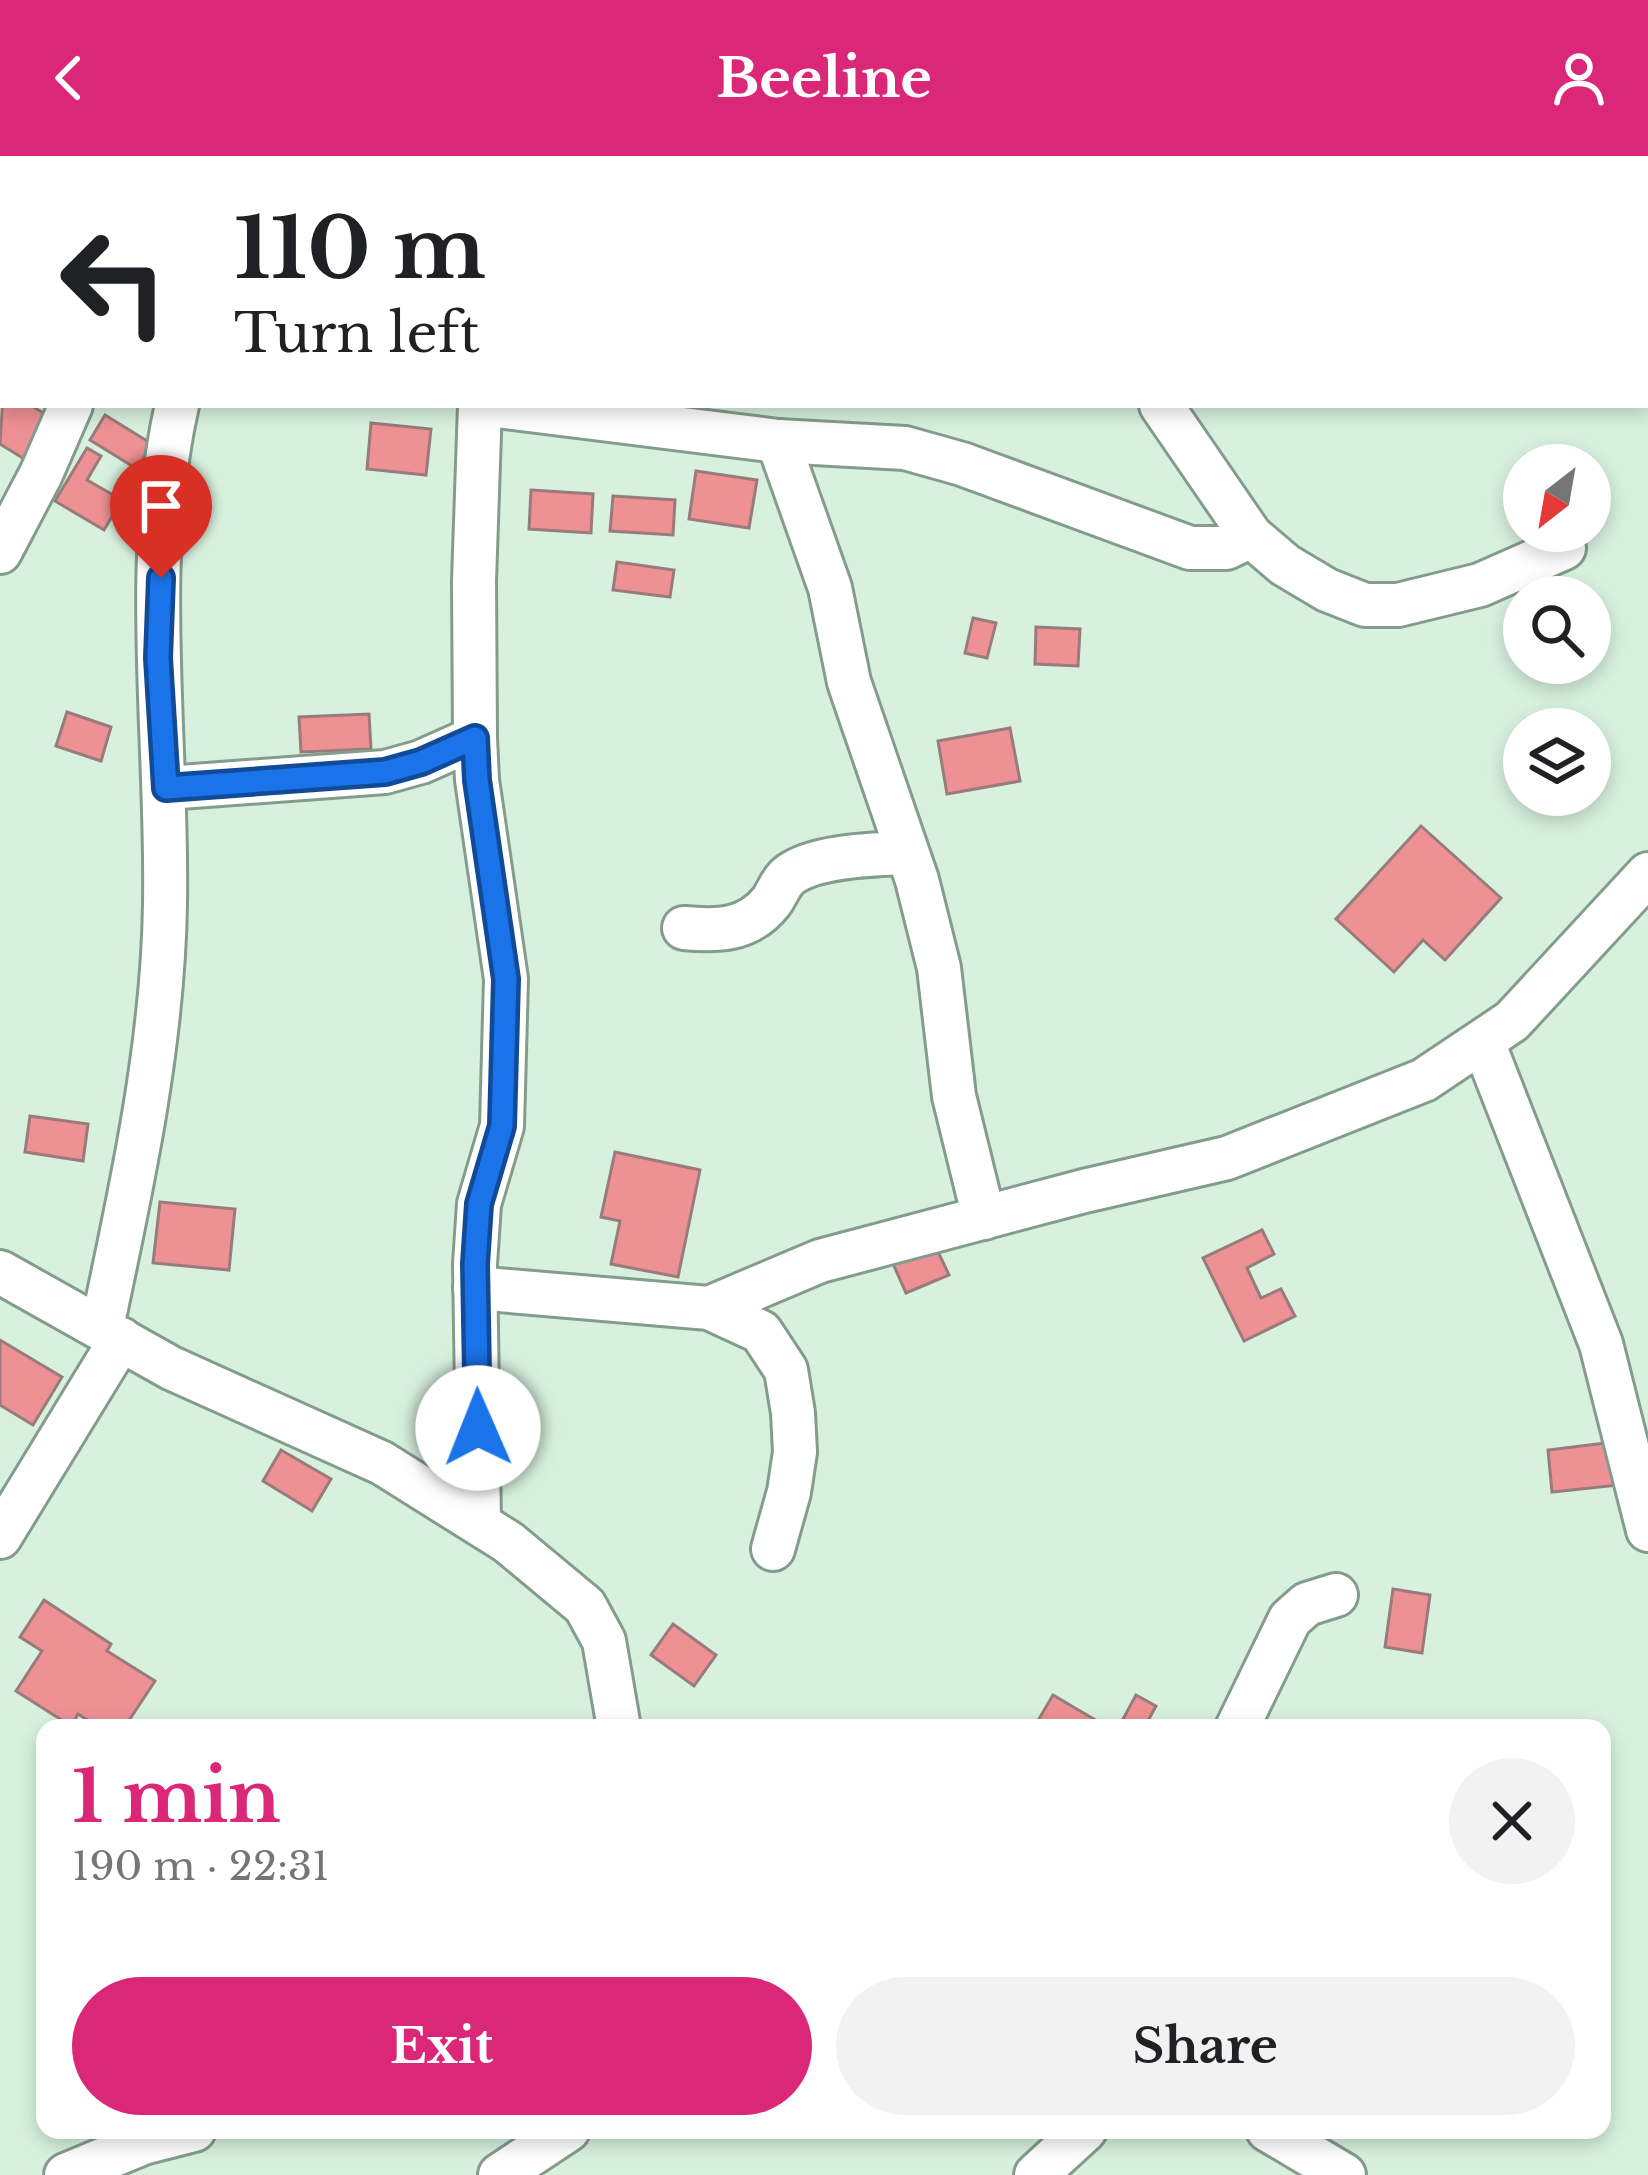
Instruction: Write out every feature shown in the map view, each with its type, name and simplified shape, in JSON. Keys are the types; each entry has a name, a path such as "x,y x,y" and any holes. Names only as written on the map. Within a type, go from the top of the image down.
{"street":[{"path":"0,552 70,408"},
{"path":"0,1538 111,1333 151,1064 165,911 166,788 158,658 165,457 176,408"},
{"path":"479,1522 475,1288 479,1204 502,1126 506,979 475,738 474,581 484,408"},
{"path":"532,408 595,412 778,442 905,448 962,464 1190,548 1226,548 1251,536"},
{"path":"1163,408 1251,536 1285,565 1365,605 1398,605 1480,585 1555,552"},
{"path":"778,442 830,588 849,682 939,968 954,1096 984,1218"},
{"path":"166,788 385,772 475,738"},
{"path":"684,928 715,931 752,920 769,905 783,879 814,863 906,853"},
{"path":"709,1308 820,1261 1228,1158 1424,1080 1512,1021 1648,874"},
{"path":"1484,1042 1601,1344 1648,1530"},
{"path":"0,1272 171,1368 382,1463 445,1506 479,1522 585,1606 604,1641 617,1719"},
{"path":"475,1288 709,1308 761,1332 786,1370 794,1413 789,1492 773,1549"},
{"path":"1241,1719 1290,1619 1306,1604 1336,1595"},
{"path":"66,2175 159,2139"},
{"path":"500,2175 554,2139"},
{"path":"1036,2175 1075,2139"},
{"path":"1283,2139 1342,2175"}],"building":[{"path":"2,408 35,408 55,420 29,462 0,444"},
{"path":"105,415 152,444 137,469 90,440"},
{"path":"371,423 431,429 426,475 367,469"},
{"path":"87,448 101,456 87,480 122,500 104,530 55,501"},
{"path":"696,471 757,480 749,528 689,519"},
{"path":"531,490 593,494 591,533 529,529"},
{"path":"613,496 675,500 673,535 610,531"},
{"path":"617,562 674,570 670,597 613,590"},
{"path":"973,618 996,623 987,658 965,653"},
{"path":"1036,627 1080,629 1078,666 1035,664"},
{"path":"67,712 111,727 101,761 56,746"},
{"path":"369,714 371,749 301,752 299,717"},
{"path":"1010,728 1020,781 947,794 938,741"},
{"path":"1421,826 1501,898 1445,960 1423,940 1394,972 1336,919"},
{"path":"30,1116 88,1124 83,1161 25,1152"},
{"path":"615,1152 700,1170 678,1277 611,1264 620,1221 601,1217"},
{"path":"160,1202 235,1209 229,1270 153,1263"},
{"path":"1262,1230 1274,1254 1247,1268 1261,1298 1281,1289 1295,1316 1244,1341 1203,1258"},
{"path":"933,1241 949,1275 906,1293 891,1259"},
{"path":"0,1340 62,1377 33,1425 0,1405"},
{"path":"1614,1442 1619,1485 1552,1492 1548,1450"},
{"path":"281,1450 331,1479 312,1511 263,1481"},
{"path":"1393,1589 1430,1595 1422,1653 1385,1647"},
{"path":"44,1600 111,1644 107,1651 155,1681 130,1719 86,1719 78,1714 75,1719 60,1719 16,1691 42,1651 20,1637"},
{"path":"673,1624 716,1655 694,1686 651,1655"},
{"path":"1053,1695 1094,1719 1039,1719"},
{"path":"1136,1695 1156,1706 1149,1719 1123,1719"}],"route":[{"path":"161,578 158,658 166,788 385,772 475,738 506,979 502,1126 479,1204 475,1264 478,1428"}]}
